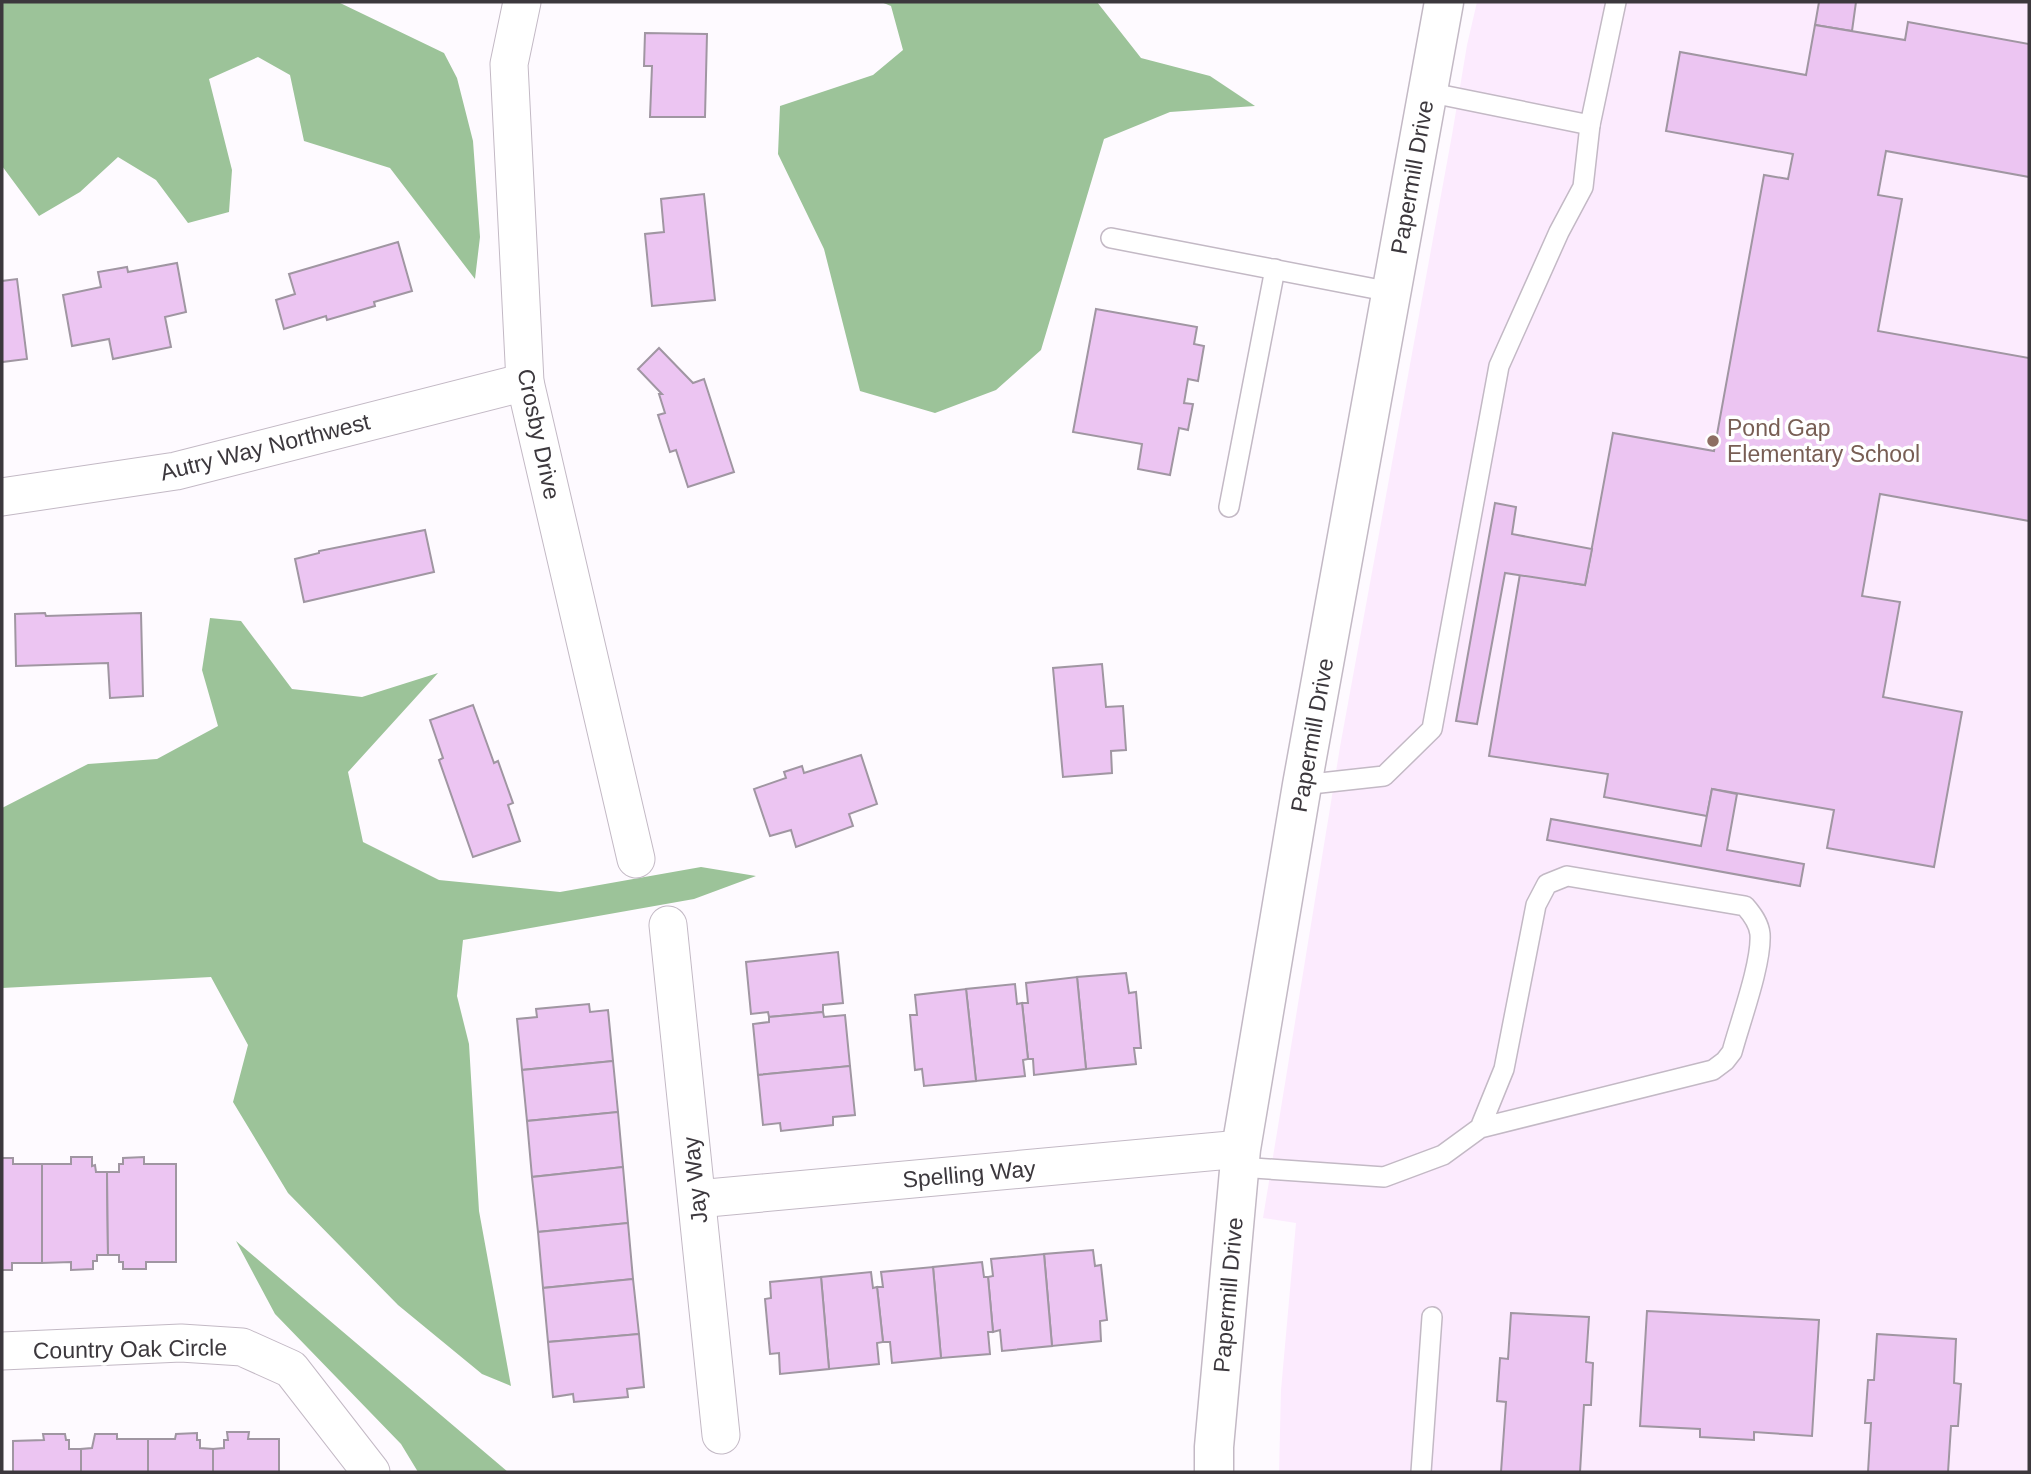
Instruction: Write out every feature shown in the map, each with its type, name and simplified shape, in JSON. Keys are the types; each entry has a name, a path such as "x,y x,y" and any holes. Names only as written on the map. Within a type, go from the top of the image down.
{"main road":[{"name":"Papermill Drive","path":"1214,1472 1240,1158 1302,785 1444,2"}],"street":[{"name":"Crosby Drive","path":"522,2 509,64 524,382 636,859"},
{"name":"Autry Way Northwest","path":"2,497 176,471 524,382"},
{"name":"Jay Way","path":"668,925 721,1434"},
{"name":"Spelling Way","path":"697,1199 1240,1158"},
{"name":"Country Oak Circle","path":"2,1351 181,1343 242,1347 291,1369 371,1472"}],"lane":[{"path":"1302,785 1384,776 1432,729 1499,366 1559,232 1583,187 1590,124 1616,2"},
{"path":"1427,92 1590,124"},
{"path":"1111,238 1391,292"},
{"path":"1229,507 1275,270"},
{"path":"1240,1158 1384,1177 1443,1156 1480,1128 1713,1070 1726,1061 1732,1052 1759,953 1760,932 1754,916 1745,906 1567,876 1547,884 1536,905 1504,1069 1480,1128"},
{"path":"1421,1472 1432,1317"}],"shaded area":[{"name":"Pond Gap Elementary School","path":"1477,2 2029,2 2029,1472 1279,1472 1281,1390 1296,1223 1263,1218 1340,747"}],"green space":[{"path":"2,2 338,2 444,53 457,78 473,141 480,237 475,279 390,168 304,141 290,75 258,57 209,79 232,170 229,212 188,223 156,180 118,157 80,192 39,216 2,166"},
{"path":"881,2 1097,2 1141,58 1210,76 1255,106 1170,112 1104,139 1041,350 996,390 935,413 860,391 824,249 778,154 780,106 873,75 903,50 891,6"},
{"path":"210,618 241,621 292,689 362,697 438,673 348,772 363,842 439,880 560,892 701,867 756,876 694,899 463,940 457,996 469,1044 479,1211 511,1386 482,1374 398,1305 288,1193 233,1102 248,1045 211,977 2,988 2,808 88,764 157,759 218,726 202,670"},
{"path":"236,1241 508,1472 418,1472 401,1444 275,1314"}],"building":[{"path":"1819,2 1856,2 1852,31 1815,25"},
{"path":"1908,22 2029,44 2029,177 1886,151 1878,195 1902,199 1878,331 2029,358 2029,521 1880,494 1862,596 1900,602 1883,697 1962,712 1934,867 1827,848 1834,810 1712,789 1707,816 1604,797 1608,774 1489,756 1520,574 1585,585 1613,433 1714,451 1764,175 1788,179 1793,154 1666,131 1680,52 1806,75 1815,25 1905,40"},
{"path":"645,33 707,34 705,117 650,117 652,66 644,66"},
{"path":"704,194 715,300 652,306 645,234 664,232 661,199"},
{"path":"398,242 412,291 374,302 375,306 327,320 326,316 284,329 276,300 295,294 289,274"},
{"path":"177,263 186,312 165,317 171,347 113,359 109,339 72,346 63,295 101,287 98,272 127,267 128,272"},
{"path":"17,279 27,359 2,362 2,281"},
{"path":"1096,309 1197,327 1194,344 1204,346 1198,381 1188,379 1184,403 1193,404 1188,430 1179,428 1170,475 1138,469 1142,444 1073,432"},
{"path":"659,348 693,383 704,379 734,472 688,487 676,450 670,452 658,415 665,413 659,394 662,394 638,369"},
{"path":"1495,503 1516,507 1512,534 1592,549 1585,585 1505,573 1477,724 1456,721"},
{"path":"425,530 434,572 304,602 295,559 319,551"},
{"path":"45,613 46,616 141,613 143,696 110,698 108,663 16,666 15,614"},
{"path":"1102,664 1106,707 1123,706 1126,750 1111,751 1112,773 1063,777 1053,668"},
{"path":"473,705 494,763 498,761 513,803 508,805 520,841 473,857 439,760 443,758 430,720"},
{"path":"861,755 877,804 849,814 853,826 796,847 791,830 770,836 754,789 786,778 784,772 802,766 804,773"},
{"path":"1712,789 1737,794 1727,850 1804,864 1800,886 1547,840 1551,819 1701,846"},
{"path":"838,952 843,1003 823,1005 823,1012 769,1017 768,1012 751,1014 746,962"},
{"path":"1126,973 1129,993 1136,992 1141,1048 1134,1048 1136,1064 1086,1069 1077,977"},
{"path":"1077,977 1086,1069 1034,1075 1033,1059 1028,1059 1022,1003 1028,1003 1026,983"},
{"path":"1015,984 1017,1004 1022,1003 1028,1059 1023,1060 1025,1076 976,1081 966,989"},
{"path":"966,989 976,1081 924,1086 922,1069 915,1070 910,1015 917,1015 915,995"},
{"path":"589,1004 590,1012 608,1010 613,1061 522,1070 517,1019 537,1017 536,1009"},
{"path":"823,1012 824,1017 845,1015 850,1066 758,1075 753,1024 769,1022 769,1017"},
{"path":"613,1061 618,1112 527,1121 522,1070"},
{"path":"850,1066 855,1115 833,1117 833,1125 781,1131 780,1123 763,1125 758,1075"},
{"path":"618,1112 623,1167 532,1177 527,1121"},
{"path":"71,1157 92,1157 92,1166 95,1165 96,1172 107,1172 108,1255 97,1255 97,1261 93,1261 93,1269 71,1270 71,1262 42,1263 42,1164 71,1164"},
{"path":"144,1157 144,1164 176,1164 176,1262 146,1262 146,1269 123,1269 119,1255 108,1255 107,1172 119,1172 119,1164 123,1164 123,1158"},
{"path":"2,1158 13,1158 13,1164 42,1164 42,1263 12,1263 12,1270 2,1270"},
{"path":"623,1167 628,1223 538,1232 532,1177"},
{"path":"628,1223 633,1279 543,1288 538,1232"},
{"path":"1093,1250 1095,1266 1101,1265 1107,1320 1100,1321 1101,1341 1052,1346 1044,1254"},
{"path":"1044,1254 1052,1346 1002,1351 1000,1330 993,1332 988,1277 993,1276 991,1259"},
{"path":"982,1262 984,1277 988,1277 993,1332 988,1332 990,1354 941,1358 933,1267"},
{"path":"933,1267 941,1358 892,1363 890,1342 883,1342 877,1287 883,1287 881,1272"},
{"path":"871,1272 873,1288 877,1287 883,1342 877,1343 879,1364 829,1369 821,1277"},
{"path":"821,1277 829,1369 780,1374 779,1353 770,1354 765,1299 771,1298 770,1282"},
{"path":"633,1279 639,1334 548,1342 543,1288"},
{"path":"1647,1311 1819,1320 1812,1436 1754,1432 1754,1440 1700,1437 1700,1429 1640,1426"},
{"path":"1511,1313 1589,1317 1586,1362 1593,1363 1591,1405 1584,1405 1580,1472 1501,1472 1506,1402 1497,1401 1500,1358 1508,1359"},
{"path":"639,1334 644,1387 627,1389 628,1397 574,1402 573,1394 553,1397 548,1342"},
{"path":"1877,1334 1956,1339 1954,1383 1961,1384 1958,1426 1951,1426 1948,1472 1868,1472 1871,1423 1865,1423 1868,1380 1874,1380"},
{"path":"227,1432 249,1432 248,1439 279,1439 279,1472 213,1472 213,1449 224,1448 224,1440 228,1440"},
{"path":"197,1433 200,1448 213,1449 213,1472 148,1472 148,1439 175,1439 176,1434"},
{"path":"43,1434 65,1434 66,1440 69,1440 69,1449 81,1449 81,1472 13,1472 13,1441 44,1440"},
{"path":"95,1434 117,1434 117,1439 148,1439 148,1472 81,1472 81,1449 92,1448"}],"place":[{"name":"Pond Gap Elementary School","path":"1713,441"}]}
